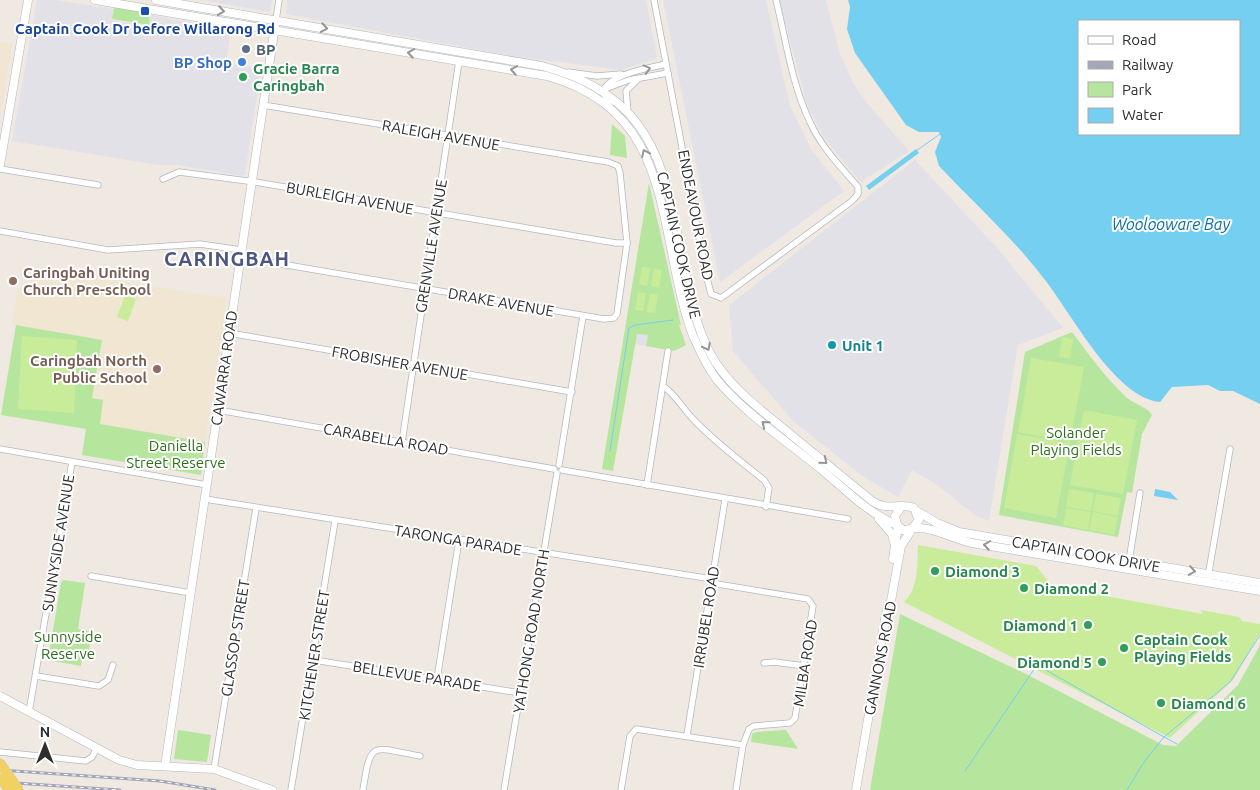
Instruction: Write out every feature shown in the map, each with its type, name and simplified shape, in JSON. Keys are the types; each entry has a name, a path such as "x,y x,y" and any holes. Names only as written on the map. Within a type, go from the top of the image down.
{"main road":[{"path":"0,164 28,0"},
{"name":"CAPTAIN COOK DRIVE","path":"95,0 459,60 563,81 591,95 613,111 635,136 653,171 686,315 694,338 716,378 745,408 868,507 897,526"},
{"name":"CAPTAIN COOK DRIVE","path":"156,0 191,3 276,20 519,61 564,72 604,92 628,112 646,136 660,162 671,198 693,310 700,331 717,364 748,399 872,501 882,506 901,507"},
{"path":"274,30 276,20"},
{"name":"CAWARRA ROAD","path":"165,766 274,30"},
{"name":"GRENVILLE AVENUE","path":"459,51 459,60"},
{"path":"887,608 895,552 897,526 895,516 901,507 910,506 917,511 919,520 914,528 906,530 897,526"},
{"path":"868,507 892,534 895,552"},
{"name":"CAPTAIN COOK DRIVE","path":"917,511 937,524 959,532 1129,561 1260,591"},
{"name":"CAPTAIN COOK DRIVE","path":"914,528 932,529 951,538 972,543 1208,578 1260,583"},
{"name":"GANNONS ROAD","path":"856,790 887,608 891,601 901,546 914,528"},
{"path":"0,696 127,763 214,769 272,790"},
{"path":"0,762 19,790"},
{"path":"0,778 9,790"}],"street":[{"path":"276,20 279,0"},
{"name":"ENDEAVOUR ROAD","path":"654,0 706,274 711,294 721,298 852,201 858,194 858,187 824,146 810,124 801,101 776,0"},
{"path":"189,15 191,3"},
{"name":"GRENVILLE AVENUE","path":"402,442 459,60"},
{"path":"604,92 611,81 628,74 666,64"},
{"path":"564,72 598,76 628,74"},
{"path":"563,81 604,92 641,77 668,73"},
{"path":"628,112 626,91 641,77"},
{"path":"604,92 613,111"},
{"name":"RALEIGH AVENUE","path":"263,105 608,162 618,166 620,173 627,243"},
{"path":"0,169 98,186"},
{"name":"BURLEIGH AVENUE","path":"163,179 179,172 251,181 616,243 627,243"},
{"name":"DRAKE AVENUE","path":"0,231 108,250 205,244 241,254 425,289 604,319 614,318 617,314 627,243"},
{"name":"YATHONG ROAD NORTH","path":"504,790 572,392 583,316"},
{"name":"FROBISHER AVENUE","path":"229,333 572,392"},
{"path":"647,485 668,351"},
{"path":"662,386 673,393 694,420 764,480 769,490 766,506"},
{"name":"CARABELLA ROAD","path":"218,410 725,500 848,519"},
{"path":"1208,578 1230,449"},
{"path":"0,450 207,485"},
{"name":"SUNNYSIDE AVENUE","path":"29,712 72,462"},
{"path":"1129,561 1140,493"},
{"name":"TARONGA PARADE","path":"205,499 335,521 544,552 712,581"},
{"name":"IRRUBEL ROAD","path":"687,735 725,500"},
{"name":"GLASSOP STREET","path":"214,769 256,508"},
{"name":"KITCHENER STREET","path":"292,790 335,521"},
{"path":"437,679 459,540"},
{"path":"91,576 191,593"},
{"name":"MILBA ROAD","path":"712,581 810,600 813,608 794,720 790,723 754,726 749,729 744,745"},
{"name":"BELLEVUE PARADE","path":"314,660 520,693"},
{"path":"764,664 775,662 804,666"},
{"path":"36,676 99,686 108,680 113,665"},
{"path":"621,790 630,736 634,730 641,728 744,745 736,790"},
{"path":"0,752 86,761 92,757 97,748"},
{"path":"363,790 368,758 373,752 381,749 420,756"}],"shaded area":[{"path":"37,0 55,0 113,9 112,20 149,26 151,15 231,29 226,63 261,70 245,174 242,176 178,165 158,165 12,141"},
{"path":"202,0 272,0 270,12"},
{"path":"287,0 646,0 657,58 622,70 512,56 286,14"},
{"path":"663,0 766,0 790,106 811,149 844,191 720,282"},
{"path":"779,0 826,0 840,54 853,83 866,102 909,151 861,182 824,138 807,105"},
{"path":"0,42 12,44 0,118"},
{"path":"915,160 999,250 1063,328 1018,345 989,521 976,516 936,484 912,470 898,497 864,477 793,421 733,351 729,305"},
{"name":"Caringbah North Public School","path":"34,267 227,299 205,442 100,424 92,398 102,340 12,324 18,288 30,290"},
{"path":"637,334 648,335 646,346 634,344"}],"green space":[{"path":"114,7 150,13 149,25 112,19"},
{"path":"612,124 625,136 627,158 610,155"},
{"path":"649,183 681,325 679,325 686,345 674,351 646,346 648,335 637,334 613,471 602,469"},
{"path":"642,267 650,268 647,286 639,284"},
{"path":"654,269 662,270 659,288 651,286"},
{"path":"638,292 646,293 643,311 635,310"},
{"path":"650,294 658,295 655,313 647,312"},
{"path":"125,295 136,299 128,321 117,317"},
{"name":"Daniella Street Reserve","path":"16,325 102,340 92,398 103,400 100,424 205,442 201,475 82,455 86,429 1,415"},
{"name":"Solander Playing Fields","path":"1072,332 1119,390 1127,398 1152,415 1142,434 1132,493 1127,492 1118,537 999,515 1025,352"},
{"path":"22,336 77,340 74,413 18,409"},
{"path":"1062,337 1073,339 1070,359 1059,357"},
{"path":"1031,358 1084,367 1070,442 1018,432"},
{"path":"1084,410 1137,420 1123,494 1070,485"},
{"path":"1017,434 1070,443 1056,518 1004,508"},
{"path":"1069,489 1094,493 1091,511 1066,507"},
{"path":"1096,494 1121,498 1118,516 1093,511"},
{"path":"1066,508 1091,512 1088,530 1063,525"},
{"path":"1093,512 1118,517 1114,535 1089,530"},
{"name":"Captain Cook Playing Fields","path":"918,545 1036,566 1052,586 1203,614 1201,610 1239,617 1242,621 1260,624 1260,633 1233,680 1170,738 904,602 915,583"},
{"name":"Sunnyside Reserve","path":"64,580 85,583 78,629 92,632 88,655 83,655 81,666 48,660 61,582"},
{"path":"900,614 1024,673 1163,745 1176,746 1238,685 1260,645 1260,790 870,790"},
{"path":"178,730 211,735 207,762 174,759"},
{"path":"786,730 798,749 751,742 752,734 756,732"}],"water":[{"name":"Woolooware Bay","path":"848,0 1260,0 1260,404 1233,391 1220,391 1208,385 1172,387 1160,402 1143,397 1127,386 1095,352 1033,265 939,166 935,152 941,137 939,132 919,132 906,125 855,53 847,29 850,7"},
{"path":"916,149 919,153 869,190 866,186"},
{"path":"1155,489 1170,492 1178,500 1154,496"}],"waterway":[{"path":"916,151 940,134"},
{"path":"610,451 629,328 635,325 673,320"},
{"path":"1177,744 1164,737 1230,682 1260,635"},
{"path":"965,771 1037,665 1164,737 1144,762 1127,790"}],"railway":[{"path":"0,770 160,781 215,790"},
{"path":"0,782 120,790"}],"place":[{"name":"Captain Cook Dr before Willarong Rd","path":"145,11"},
{"name":"BP","path":"246,49"},
{"name":"BP Shop","path":"242,62"},
{"name":"Gracie Barra Caringbah","path":"243,77"},
{"name":"Caringbah Uniting Church Pre-school","path":"13,281"},
{"name":"Unit 1","path":"832,345"},
{"name":"Caringbah North Public School","path":"157,369"},
{"name":"Diamond 3","path":"935,571"},
{"name":"Diamond 2","path":"1024,588"},
{"name":"Diamond 1","path":"1088,625"},
{"name":"Captain Cook Playing Fields","path":"1124,648"},
{"name":"Diamond 5","path":"1102,662"},
{"name":"Diamond 6","path":"1161,703"}],"district":[{"name":"CARINGBAH","path":"227,258"}]}
